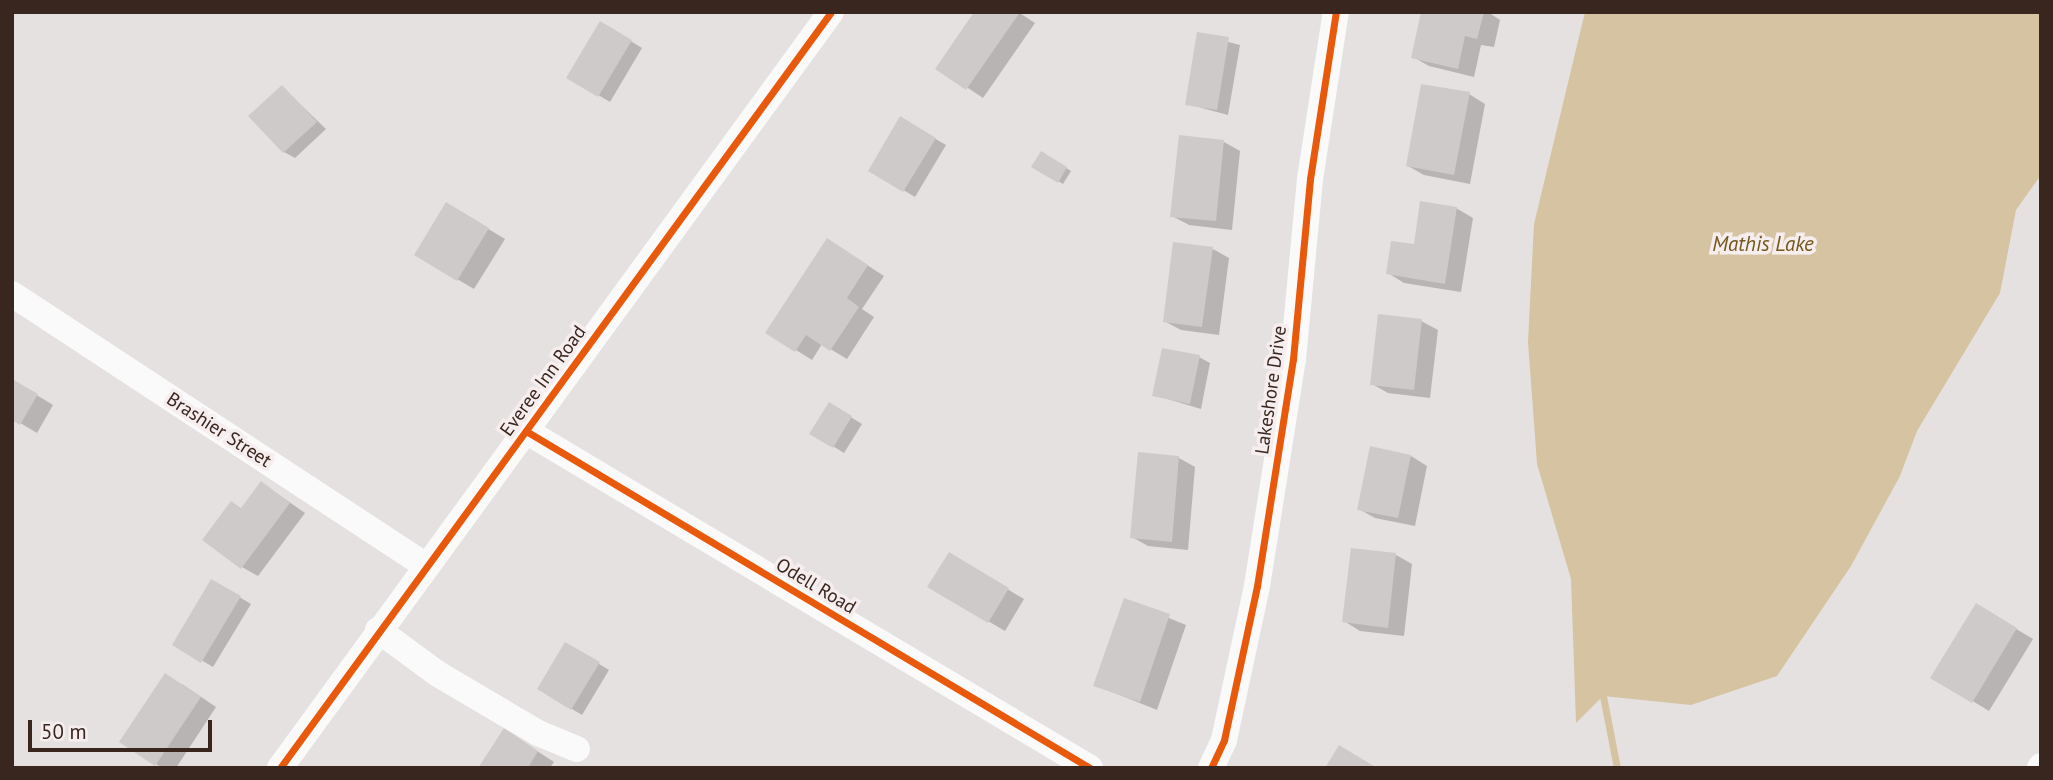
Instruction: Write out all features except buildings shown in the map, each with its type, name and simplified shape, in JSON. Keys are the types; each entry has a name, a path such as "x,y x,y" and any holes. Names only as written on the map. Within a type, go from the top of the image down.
{"street":[{"name":"Everee Inn Road","path":"280,768 425,565 526,431 831,12"},
{"name":"Lakeshore Drive","path":"1211,768 1224,740 1257,586 1293,359 1310,179 1336,12"},
{"name":"Brashier Street","path":"12,294 425,565"},
{"name":"Odell Road","path":"526,431 1090,768"},
{"path":"378,630 438,674 538,733 577,749"}],"water":[{"name":"Mathis Lake","path":"1585,12 2041,12 2041,175 2016,210 2000,293 1917,431 1900,476 1851,566 1777,676 1691,705 1603,696 1576,723 1571,579 1537,464 1528,342 1534,224"}],"waterway":[{"path":"1603,696 1617,768"}],"cycle path":[{"path":"280,768 831,12"},
{"path":"1211,768 1224,740 1257,586 1293,359 1310,179 1336,12"},
{"path":"526,431 1090,768"}]}
